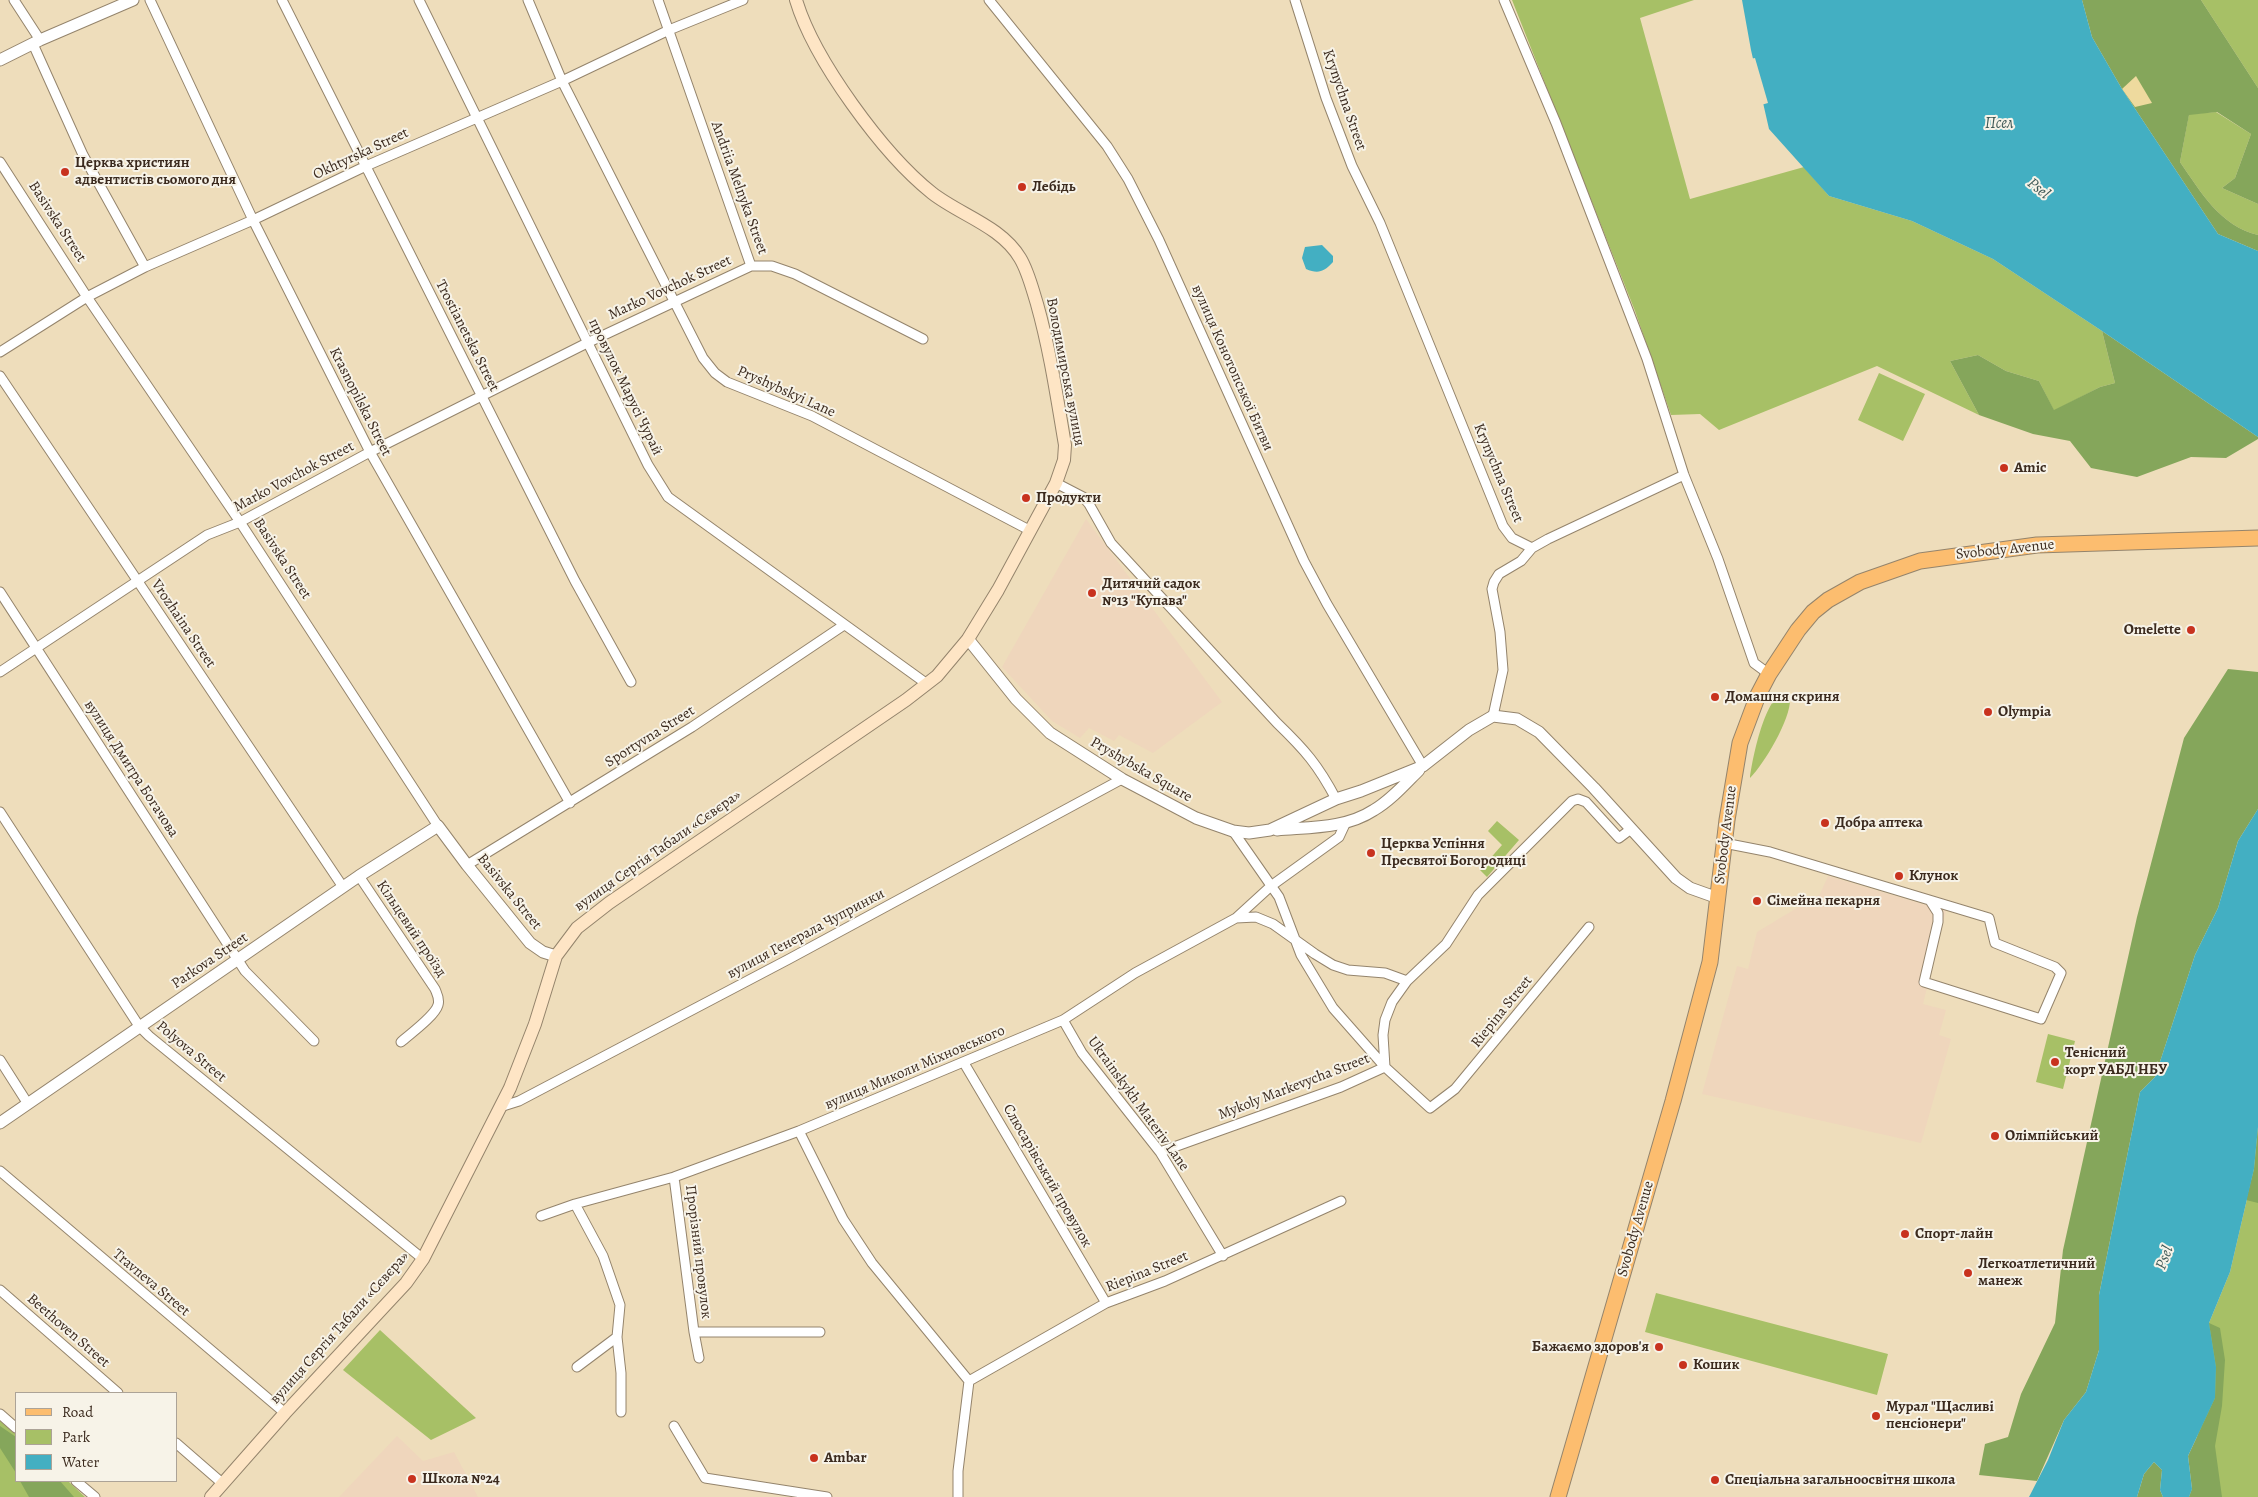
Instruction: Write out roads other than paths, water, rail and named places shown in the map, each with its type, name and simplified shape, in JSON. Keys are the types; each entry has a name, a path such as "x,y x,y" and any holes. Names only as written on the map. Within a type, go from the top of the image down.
{"main road":[{"name":"Володимирська вулиця","path":"796,0 808,30 836,80 905,168 933,194 995,232 1020,257 1034,294 1044,332 1064,445 1064,460 1056,482"},
{"name":"вулиця Сергія Табали «Сєвєра»","path":"210,1497 406,1283 423,1259 500,1107 522,1058 556,956 570,936 591,916 906,700 948,665 968,639 1031,531 1056,482"},
{"name":"Svobody Avenue","path":"1558,1497 1673,1101 1705,981 1713,946 1733,774 1740,743 1769,674 1798,630 1813,612 1828,600 1860,582 1920,561 2037,545 2258,538"}],"street":[{"path":"14,0 36,42 83,155 145,267"},
{"path":"0,60 36,42 133,0"},
{"name":"Krasnopilska Street","path":"150,0 253,220 370,452 570,803"},
{"name":"Trostianetska Street","path":"282,0 575,581 631,682"},
{"name":"провулок Марусі Чурай","path":"419,0 648,466 668,497 927,684"},
{"name":"Pryshybskyi Lane","path":"528,0 562,81 703,358 715,373 727,382 812,416 1031,531"},
{"name":"Andriia Melnyka Street","path":"658,0 751,266 772,266 795,274 923,338"},
{"name":"Okhtyrska Street","path":"0,352 87,297 145,267 253,220 477,116 562,81 669,30 743,0"},
{"name":"вулиця Конотопської Битви","path":"989,0 1107,146 1128,179 1159,240 1304,562 1423,766"},
{"name":"Krynychna Street","path":"1295,0 1326,98 1352,166 1380,223 1503,526 1512,538 1532,548"},
{"path":"1504,0 1556,123 1647,359 1684,475 1718,559 1754,663 1769,674"},
{"name":"Basivska Street","path":"0,162 87,297 240,522 438,826 530,943 543,952 556,956"},
{"name":"Marko Vovchok Street","path":"0,672 208,535 240,522 370,452 587,343 751,266"},
{"name":"Vrozhaina Street","path":"0,376 343,887"},
{"path":"1684,475 1548,539 1532,548 1521,561 1499,574 1492,590 1501,640 1503,670 1493,716 1517,719 1529,724 1539,732 1684,884 1704,894 1718,898"},
{"path":"1056,482 1076,492 1089,504 1111,543 1307,752 1322,773 1336,799"},
{"name":"вулиця Дмитра Богачова","path":"0,592 239,960"},
{"name":"Sportyvna Street","path":"467,865 692,727 844,625"},
{"name":"Pryshybska Square","path":"968,639 1016,699 1050,733 1122,779 1196,818 1233,831 1270,830 1336,799 1423,766 1469,730 1493,716"},
{"path":"1270,830 1330,826 1346,822 1372,811 1386,802 1423,766"},
{"name":"вулиця Генерала Чупринки","path":"500,1107 518,1101 780,964 1122,779"},
{"name":"Mykoly Markevycha Street","path":"1160,1152 1341,1087 1385,1067 1382,1035 1385,1020 1392,1002 1407,980 1446,944 1478,895 1572,801 1578,799 1586,802 1619,838 1631,829"},
{"name":"Polyova Street","path":"0,812 139,1026 148,1036 423,1259"},
{"name":"вулиця Миколи Міхновського","path":"542,1216 575,1204 674,1177 799,1131 1063,1020 1135,973 1236,918 1271,886 1339,837 1346,822"},
{"name":"Parkova Street","path":"0,1123 359,876 438,826"},
{"path":"1233,831 1284,908 1310,973 1333,1008 1385,1067"},
{"path":"1724,843 1770,852 1989,918 1995,943 2055,967 2061,973 2041,1019 1924,982 1938,922 1938,913 1931,902"},
{"name":"Кільцевий проїзд","path":"359,876 438,996 438,1004 434,1012 401,1042"},
{"path":"1236,918 1256,918 1273,924 1294,937 1315,954 1340,968 1385,973 1407,980"},
{"name":"Riepina Street","path":"1385,1067 1430,1108 1455,1089 1589,927"},
{"path":"239,960 245,971 314,1041"},
{"name":"Ukrainskykh Materiv Lane","path":"1063,1020 1082,1053 1160,1152 1223,1256"},
{"path":"0,1060 28,1104"},
{"name":"Слюсарівський провулок","path":"964,1063 1106,1303"},
{"path":"799,1131 843,1220 872,1263 970,1381 958,1471 958,1497"},
{"name":"Travneva Street","path":"0,1171 285,1413"},
{"name":"Прорізний провулок","path":"674,1177 699,1358"},
{"name":"Riepina Street","path":"970,1381 1106,1303 1165,1281 1223,1256 1341,1200"},
{"path":"575,1204 603,1256 620,1306 617,1337 621,1373 621,1412"},
{"name":"Beethoven Street","path":"0,1290 117,1392"},
{"name":"Прорізний провулок","path":"694,1332 820,1332"},
{"path":"577,1367 617,1337"},
{"path":"0,1414 15,1427"},
{"path":"674,1426 705,1478 827,1497"},
{"path":"178,1445 222,1484"},
{"path":"77,1482 95,1497"}],"water":[{"name":"Псел","path":"1742,0 2082,0 2092,37 2122,89 2218,234 2258,251 2258,437 1993,259 1912,221 1829,196 1769,129"},
{"path":"1322,245 1333,256 1333,262 1321,271 1306,269 1302,258 1305,247"},
{"name":"Psel","path":"2258,809 2258,1127 2254,1169 2230,1272 2209,1323 2216,1367 2215,1398 2188,1456 2192,1489 2189,1497 2163,1497 2160,1490 2162,1470 2154,1462 2144,1474 2137,1497 2029,1497 2048,1460 2064,1420 2086,1392 2099,1350 2099,1295 2140,1092 2155,1077 2195,955 2218,908 2238,841"}],"place":[{"name":"Церква християн адвентистів сьомого дня","path":"65,172"},
{"name":"Лебідь","path":"1022,187"},
{"name":"Amic","path":"2004,468"},
{"name":"Продукти","path":"1026,498"},
{"name":"Дитячий садок №13 \"Купава\"","path":"1092,593"},
{"name":"Omelette","path":"2191,630"},
{"name":"Домашня скриня","path":"1715,697"},
{"name":"Olympia","path":"1988,712"},
{"name":"Добра аптека","path":"1825,823"},
{"name":"Церква Успіння Пресвятої Богородиці","path":"1371,853"},
{"name":"Клунок","path":"1899,876"},
{"name":"Сімейна пекарня","path":"1757,901"},
{"name":"Тенісний корт УАБД НБУ","path":"2055,1062"},
{"name":"Олімпійський","path":"1995,1136"},
{"name":"Спорт-лайн","path":"1905,1234"},
{"name":"Легкоатлетичний манеж","path":"1968,1273"},
{"name":"Бажаємо здоров'я","path":"1659,1347"},
{"name":"Кошик","path":"1683,1365"},
{"name":"Мурал \"Щасливі пенсіонери\"","path":"1876,1416"},
{"name":"Ambar","path":"814,1458"},
{"name":"Школа №24","path":"412,1479"},
{"name":"Спеціальна загальноосвітня школа","path":"1715,1480"}]}
